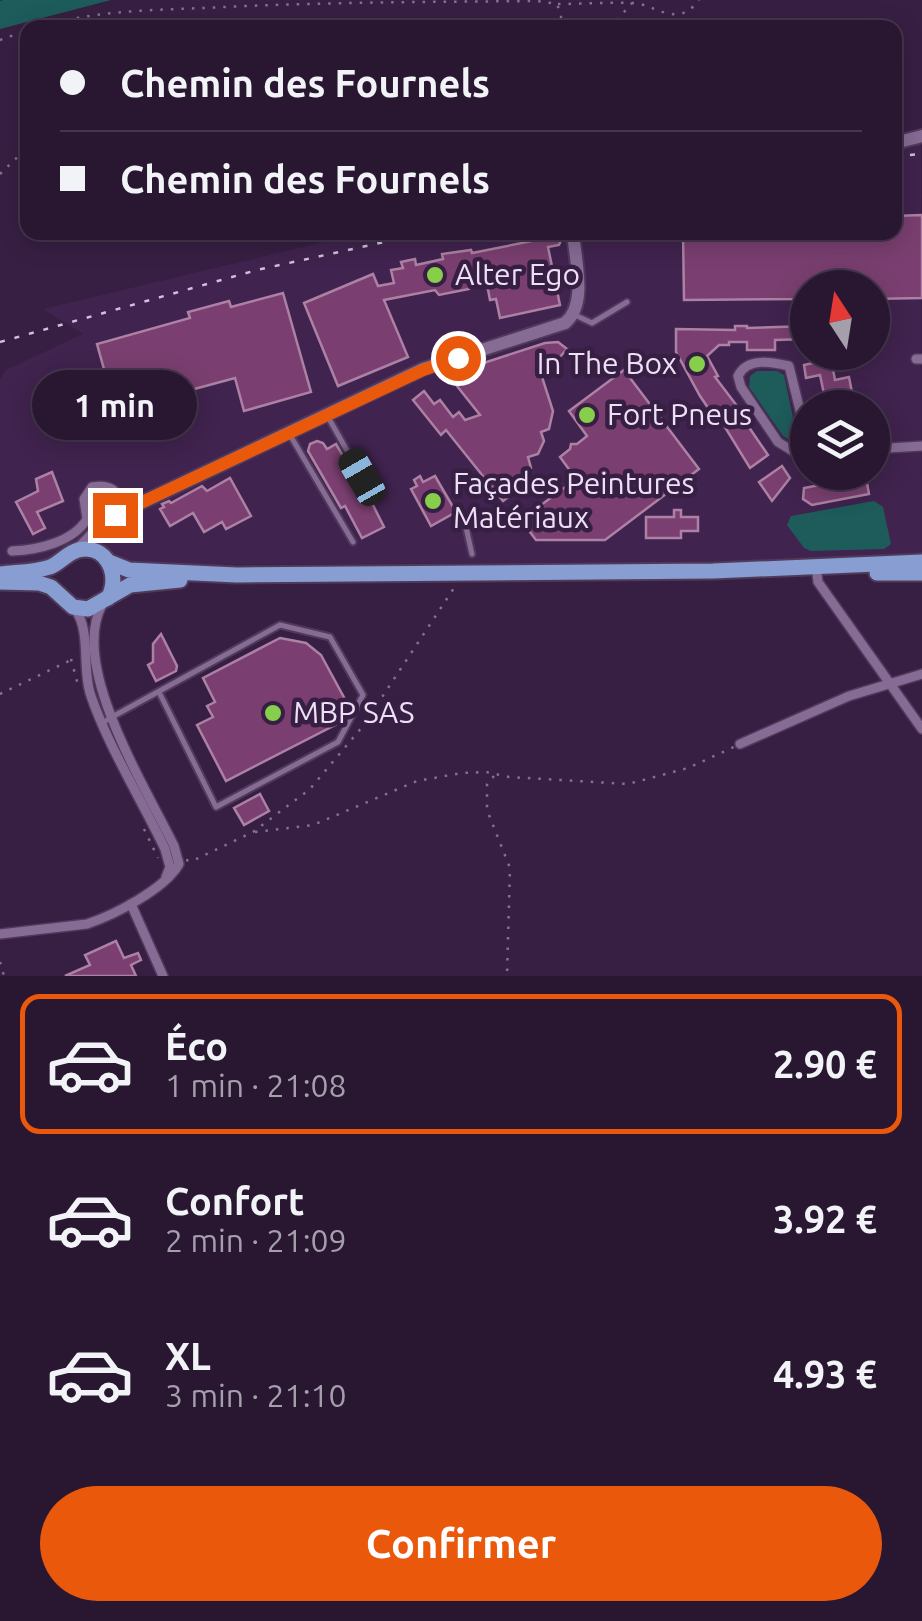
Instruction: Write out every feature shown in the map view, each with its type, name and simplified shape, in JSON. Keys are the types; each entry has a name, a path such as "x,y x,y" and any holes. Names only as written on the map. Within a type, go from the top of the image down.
{"main road":[{"path":"0,574 40,569 61,562 78,550 88,550 129,570 237,575 713,572 922,562"},
{"path":"106,600 114,578 107,559"},
{"path":"61,562 55,580 67,601"},
{"path":"713,572 734,576 922,573"},
{"path":"0,582 39,583 88,609 130,585 237,575"}],"street":[{"path":"78,550 103,522 124,511 423,370 565,324 575,314 578,302 574,240"},
{"path":"790,449 778,442 741,387 738,376 742,368 752,363 790,366 796,390"},
{"path":"890,448 922,446"},
{"path":"12,552 35,550 80,531 88,519 84,499 92,487 106,485 116,490 124,511"},
{"path":"107,559 104,532 111,520 124,511"},
{"path":"818,574 818,582 922,729"},
{"path":"0,934 87,924 131,904 163,881 170,867 108,720 97,679 93,650 96,620 106,600"},
{"path":"67,601 83,626 90,692 108,720"},
{"path":"740,744 834,702 922,674"},
{"path":"131,904 163,976"}],"lane":[{"path":"575,314 592,323 627,302"},
{"path":"327,415 362,477"},
{"path":"288,433 353,542"},
{"path":"466,522 472,554"},
{"path":"108,720 280,625 330,638 363,695 338,742 216,807 159,692"}],"path":[{"path":"79,20 112,14 253,5 519,1 632,3 680,14 700,0"},
{"path":"617,20 632,3"},
{"path":"557,4 562,20"},
{"path":"0,174 20,155"},
{"path":"192,862 253,832 310,788 363,726 456,586 457,573"},
{"path":"0,694 84,657"},
{"path":"253,832 313,825 417,781 462,772 628,784 688,768 740,744"},
{"path":"496,774 486,784 486,797 487,810 510,868 508,976"},
{"path":"0,962 4,976"}],"shaded area":[{"path":"3,0 111,0 34,20 20,20 20,24 0,29"},
{"path":"921,142 922,555 802,562 128,565 116,560 107,548 78,542 41,562 0,566 0,379 6,370 83,334 43,309 333,240 902,240 902,146"},
{"path":"757,371 784,375 790,404 790,439 783,436 749,387 750,376"},
{"path":"874,501 883,507 891,544 884,549 811,551 804,548 787,525 791,516"}],"building":[{"path":"922,215 922,298 890,299 890,270 790,270 790,299 684,300 683,240 902,240 902,216"},
{"path":"537,240 561,240 559,245 548,247 560,305 500,318 496,299 490,300 486,279 469,282 469,289 439,295 435,290 384,300 408,357 338,386 304,303 373,274 378,286 394,283 391,270 403,268 401,262 415,259 416,265 443,259 442,254 471,250 472,253"},
{"path":"283,293 311,392 244,411 235,378 176,394 181,414 121,430 97,344 190,318 188,312 229,301 231,307"},
{"path":"735,326 790,327 790,340 775,340 775,350 747,350 747,342 729,342 707,356 718,376 715,377 768,455 750,468 720,419 717,421 700,396 676,352 676,329 735,330"},
{"path":"558,342 567,349 542,377 553,411 549,429 541,432 544,441 538,454 528,457 531,468 510,486 515,492 503,501 446,430 441,435 413,400 424,391 434,404 440,400 453,417 459,412 465,420 480,415 453,381 449,383 441,374"},
{"path":"624,370 699,469 605,540 536,540 521,520 576,479 560,457 571,444 587,436 569,411"},
{"path":"805,370 833,370 835,380 849,377 852,390 823,390 820,375 806,378"},
{"path":"317,441 327,449 336,444 384,527 362,538 308,451 310,444"},
{"path":"782,466 790,478 772,501 759,482"},
{"path":"52,472 63,501 37,512 45,528 33,534 16,502 38,491 36,479"},
{"name":"Façades Peintures Matériaux","path":"420,476 423,482 435,476 456,512 431,526 411,489 417,486 414,480"},
{"path":"230,478 251,516 226,529 222,522 204,532 193,513 170,526 160,509 162,504 202,486 207,491"},
{"path":"804,490 868,490 869,494 812,505 803,499"},
{"path":"674,510 681,510 681,517 698,517 698,531 681,531 681,538 646,538 646,517 674,517"},
{"path":"161,634 177,666 176,671 156,681 148,665 153,662 153,644"},
{"name":"MBP SAS","path":"280,638 306,643 321,655 347,703 334,709 341,722 226,781 197,725 213,717 207,706 215,702 203,678"},
{"path":"260,794 269,811 244,825 234,808"},
{"path":"116,941 124,958 138,953 141,960 131,965 136,976 65,976 90,965 85,955"}],"railway":[{"path":"902,155 922,154"},
{"path":"0,342 257,270 394,240"}],"place":[{"name":"Alter Ego","path":"435,275"},
{"name":"In The Box","path":"697,364"},
{"name":"Fort Pneus","path":"587,415"},
{"name":"Façades Peintures Matériaux","path":"433,501"},
{"name":"MBP SAS","path":"273,713"}],"route":[{"path":"115,515 423,370 458,358"}]}
